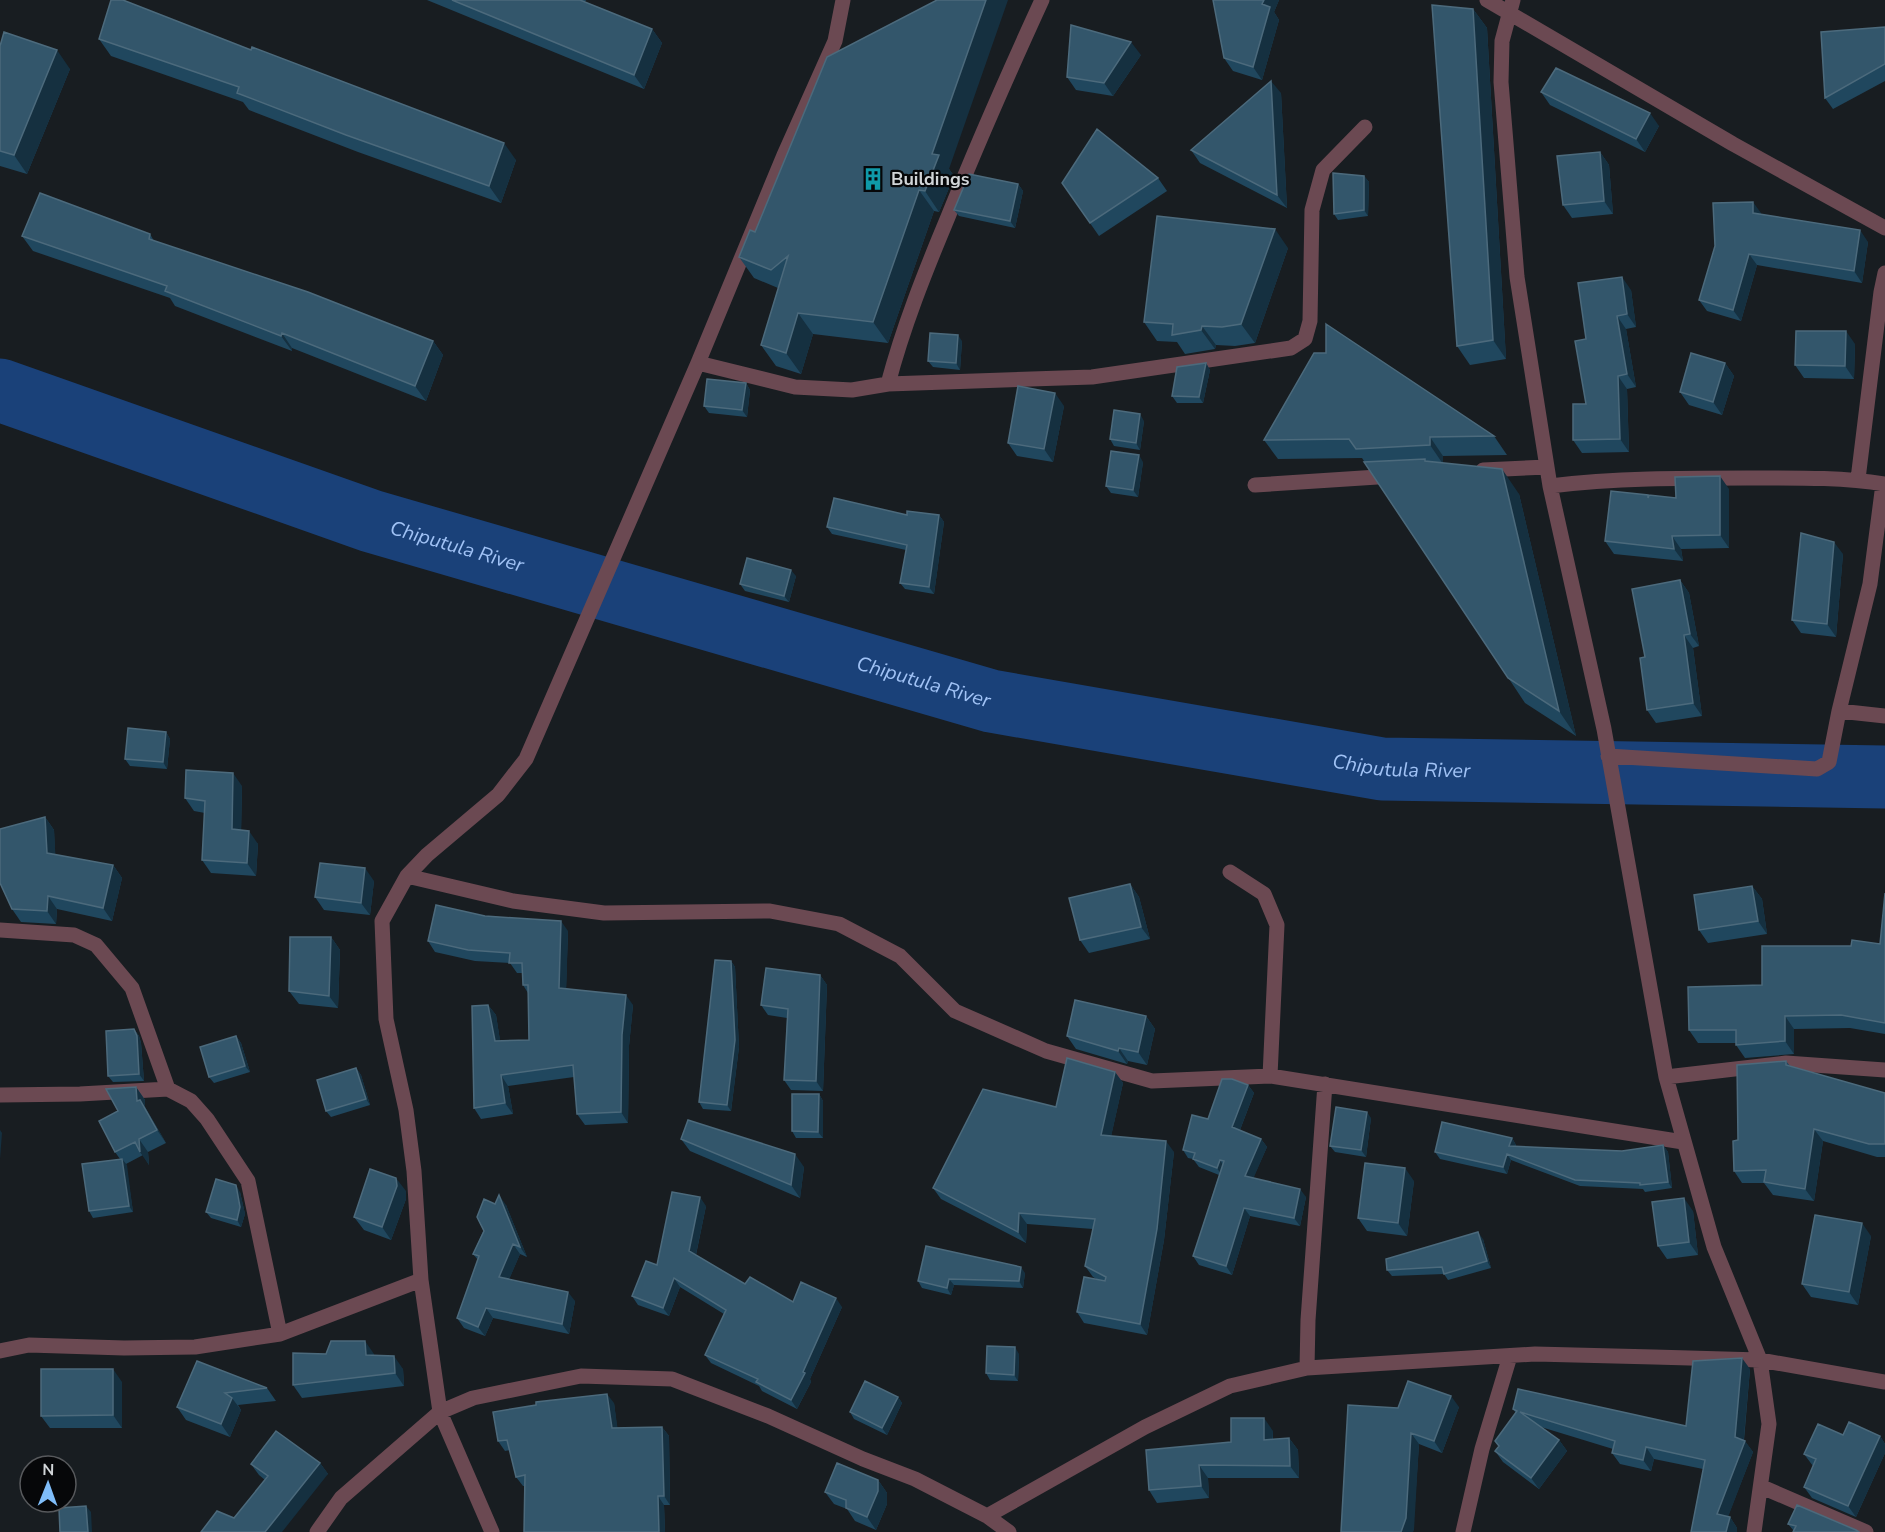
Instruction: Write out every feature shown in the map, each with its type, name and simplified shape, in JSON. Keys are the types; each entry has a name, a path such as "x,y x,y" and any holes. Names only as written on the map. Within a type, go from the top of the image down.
{"street":[{"path":"492,1532 440,1412 421,1280 414,1172 406,1110 386,1019 382,921 407,876 427,855 498,795 526,759 698,363 784,155 836,41 843,0"},
{"path":"888,384 906,324 931,257 987,121 1042,0"},
{"path":"1487,0 1511,6 1733,144 1885,228"},
{"path":"1511,6 1503,41 1501,82 1517,277 1550,486 1609,760 1666,1077 1714,1247 1760,1360 1769,1424 1754,1532"},
{"path":"698,363 795,387 852,390 888,384 1092,377 1292,348 1305,339 1310,321 1312,210 1323,170 1365,127"},
{"path":"1858,480 1885,273"},
{"path":"1465,472 1547,466"},
{"path":"1256,484 1407,475"},
{"path":"1550,486 1588,482 1697,478 1858,480 1884,484 1870,584 1829,762 1817,769 1609,760"},
{"path":"1839,711 1885,716"},
{"path":"1230,872 1264,894 1277,925 1270,1076"},
{"path":"407,876 513,901 604,913 770,911 839,924 900,956 955,1011 1046,1051 1152,1081 1270,1076 1683,1142"},
{"path":"0,930 74,935 96,945 132,988 168,1089"},
{"path":"1666,1077 1786,1063 1885,1070"},
{"path":"1307,1368 1308,1320 1325,1084"},
{"path":"0,1095 81,1094 168,1089 191,1101 207,1119 248,1181 280,1334"},
{"path":"0,1351 29,1346 195,1347 280,1334 421,1280"},
{"path":"987,1516 1145,1427 1230,1386 1307,1368 1547,1355 1760,1360 1885,1382"},
{"path":"1463,1532 1482,1449 1510,1356"},
{"path":"317,1532 341,1498 440,1412 473,1398 581,1376 672,1379 768,1416 863,1459 915,1479 987,1516 1009,1532"},
{"path":"1761,1487 1866,1532"}],"building":[{"path":"111,0 123,0 251,50 252,47 504,143 489,186 237,93 239,87 99,39"},
{"path":"452,0 580,0 652,29 634,75"},
{"name":"Buildings","path":"937,0 986,0 932,154 939,155 925,191 919,190 873,322 798,313 786,353 761,345 788,256 771,270 739,257 750,230 755,232 827,57"},
{"path":"1213,0 1264,0 1262,4 1270,7 1253,67 1224,58"},
{"path":"1432,5 1473,9 1493,340 1457,346"},
{"path":"1071,25 1131,42 1104,83 1067,77"},
{"path":"1885,27 1885,64 1825,98 1821,32"},
{"path":"4,32 57,50 14,155 0,151 0,46"},
{"path":"1556,68 1650,113 1636,139 1541,92"},
{"path":"1271,81 1277,195 1191,150"},
{"path":"1097,129 1158,178 1090,223 1062,183"},
{"path":"1600,152 1604,201 1563,205 1557,156"},
{"path":"1333,173 1364,176 1364,210 1334,214"},
{"path":"969,174 1018,184 1010,221 954,210"},
{"path":"40,193 150,234 149,239 308,292 433,341 415,386 282,333 281,336 165,291 167,286 22,236"},
{"path":"1753,202 1753,213 1860,230 1854,271 1749,254 1733,310 1699,300 1715,246 1713,203"},
{"path":"1157,216 1275,229 1241,324 1222,327 1202,326 1201,330 1172,335 1173,324 1144,322"},
{"path":"1622,277 1627,314 1617,316 1627,374 1618,376 1620,439 1573,440 1573,404 1586,404 1575,341 1586,339 1578,283"},
{"path":"1326,324 1494,436 1430,437 1430,445 1356,449 1349,439 1264,440 1314,353 1326,353"},
{"path":"1796,331 1846,331 1845,366 1795,365"},
{"path":"930,333 958,335 956,363 928,361"},
{"path":"1691,353 1725,363 1713,402 1680,392"},
{"path":"1206,363 1199,397 1172,396 1177,367"},
{"path":"707,379 746,383 742,410 704,406"},
{"path":"1018,386 1055,393 1044,449 1008,443"},
{"path":"1114,410 1140,414 1136,443 1110,439"},
{"path":"1111,451 1139,455 1133,490 1106,486"},
{"path":"1425,459 1425,461 1502,469 1559,711 1508,678 1364,462"},
{"path":"1720,476 1720,535 1672,536 1674,549 1605,541 1611,491 1648,495 1648,498 1649,495 1676,498 1675,477"},
{"path":"834,498 907,515 907,511 939,515 929,587 900,583 907,545 827,527"},
{"path":"1801,533 1834,542 1827,624 1792,620"},
{"path":"747,558 791,570 784,596 740,584"},
{"path":"1680,580 1690,634 1684,635 1693,703 1647,710 1640,658 1645,657 1632,589"},
{"path":"128,728 166,732 163,762 125,759"},
{"path":"186,770 233,773 232,829 249,831 247,863 202,860 205,801 185,798"},
{"path":"45,817 47,853 113,865 103,908 48,896 47,911 12,909 0,883 0,829"},
{"path":"320,863 365,868 361,903 315,897"},
{"path":"1130,884 1141,927 1080,940 1069,898"},
{"path":"1752,886 1758,921 1699,930 1694,895"},
{"path":"1885,893 1885,1023 1841,1015 1785,1016 1785,1041 1736,1045 1736,1030 1689,1030 1688,987 1762,985 1762,946 1851,946 1852,940 1880,944"},
{"path":"436,905 485,916 561,921 559,988 626,995 622,1035 621,1112 577,1114 573,1065 501,1075 505,1103 474,1108 472,1006 488,1005 495,1041 529,1040 528,985 523,985 522,963 509,963 510,953 468,950 428,941"},
{"path":"290,937 331,937 329,996 289,991"},
{"path":"715,960 731,961 735,1040 727,1105 699,1102"},
{"path":"766,968 820,975 816,1081 784,1080 788,1009 761,1005"},
{"path":"1075,1000 1146,1016 1138,1052 1119,1048 1118,1051 1067,1036"},
{"path":"134,1029 137,1036 139,1074 108,1076 106,1031"},
{"path":"236,1036 245,1066 209,1077 200,1047"},
{"path":"1067,1058 1115,1072 1101,1135 1166,1141 1157,1229 1140,1324 1077,1312 1084,1277 1105,1281 1106,1277 1085,1266 1095,1219 1019,1213 1018,1232 933,1188 983,1089 1056,1107"},
{"path":"1786,1061 1786,1065 1885,1093 1885,1144 1869,1144 1814,1129 1805,1189 1764,1182 1766,1170 1734,1171 1733,1141 1738,1140 1737,1065"},
{"path":"356,1068 366,1099 326,1111 317,1080"},
{"path":"1222,1079 1232,1079 1248,1085 1232,1127 1261,1139 1245,1176 1300,1189 1294,1218 1244,1208 1226,1266 1193,1256 1224,1161 1220,1160 1217,1168 1193,1159 1195,1153 1183,1150 1192,1115 1208,1119"},
{"path":"136,1087 137,1101 140,1100 157,1130 139,1139 140,1152 135,1142 115,1152 99,1121 118,1111 106,1089"},
{"path":"792,1094 819,1094 818,1132 792,1131"},
{"path":"1336,1107 1367,1112 1361,1150 1330,1146"},
{"path":"688,1120 795,1154 791,1185 681,1139"},
{"path":"1442,1122 1512,1138 1509,1146 1622,1151 1663,1145 1668,1182 1640,1185 1640,1183 1575,1180 1507,1154 1503,1167 1435,1152"},
{"path":"122,1159 129,1206 89,1211 82,1164"},
{"path":"1365,1163 1405,1168 1398,1223 1358,1218"},
{"path":"370,1169 396,1178 397,1186 382,1227 354,1217"},
{"path":"216,1179 236,1185 240,1207 237,1220 206,1212"},
{"path":"672,1192 700,1197 689,1251 745,1284 750,1277 793,1302 801,1282 836,1298 803,1372 805,1373 791,1400 756,1382 758,1379 705,1355 726,1310 674,1278 663,1308 632,1296 646,1261 657,1265"},
{"path":"499,1195 520,1247 513,1244 499,1277 568,1292 562,1324 486,1308 478,1327 457,1318 479,1256 473,1254 484,1231 477,1217 484,1199 495,1204"},
{"path":"1684,1198 1689,1242 1658,1246 1652,1202"},
{"path":"1815,1215 1862,1223 1849,1292 1802,1284"},
{"path":"1478,1232 1487,1261 1444,1274 1442,1267 1387,1270 1386,1259"},
{"path":"926,1246 1021,1267 1019,1281 949,1279 947,1288 918,1281"},
{"path":"331,1341 365,1341 366,1355 394,1356 395,1373 293,1385 293,1353 326,1354"},
{"path":"987,1346 1015,1347 1014,1375 986,1373"},
{"path":"1742,1358 1735,1437 1745,1441 1717,1514 1730,1517 1726,1532 1691,1532 1705,1460 1646,1447 1643,1460 1612,1453 1615,1441 1520,1412 1559,1440 1531,1478 1495,1451 1499,1446 1495,1441 1517,1411 1513,1409 1518,1389 1686,1426 1693,1361"},
{"path":"197,1361 267,1388 225,1393 232,1398 221,1424 177,1407"},
{"path":"41,1369 113,1369 113,1415 41,1416"},
{"path":"865,1381 898,1397 882,1428 850,1412"},
{"path":"1408,1381 1451,1396 1434,1441 1411,1433 1406,1518 1401,1532 1341,1532 1348,1405 1398,1408"},
{"path":"607,1394 612,1428 662,1427 664,1496 658,1496 659,1532 524,1532 525,1475 516,1477 507,1440 498,1441 493,1412 536,1405 536,1402"},
{"path":"1231,1418 1264,1418 1264,1440 1289,1438 1290,1466 1199,1465 1201,1486 1149,1490 1146,1450 1231,1442"},
{"path":"1849,1422 1880,1436 1848,1506 1804,1487 1816,1459 1804,1454 1818,1424 1843,1435"},
{"path":"276,1431 320,1463 265,1532 201,1532 217,1511 234,1518 268,1476 251,1464"},
{"path":"837,1463 878,1480 878,1491 867,1517 846,1508 846,1500 825,1492"},
{"path":"1797,1505 1859,1532 1793,1532 1796,1526 1788,1524"},
{"path":"86,1506 88,1532 60,1532 59,1514 78,1514 78,1507"}],"waterway":[{"name":"Chiputula River","path":"0,390 371,521 991,701 1382,769 1885,777"}],"place":[{"name":"Buildings","path":"873,179"}]}
